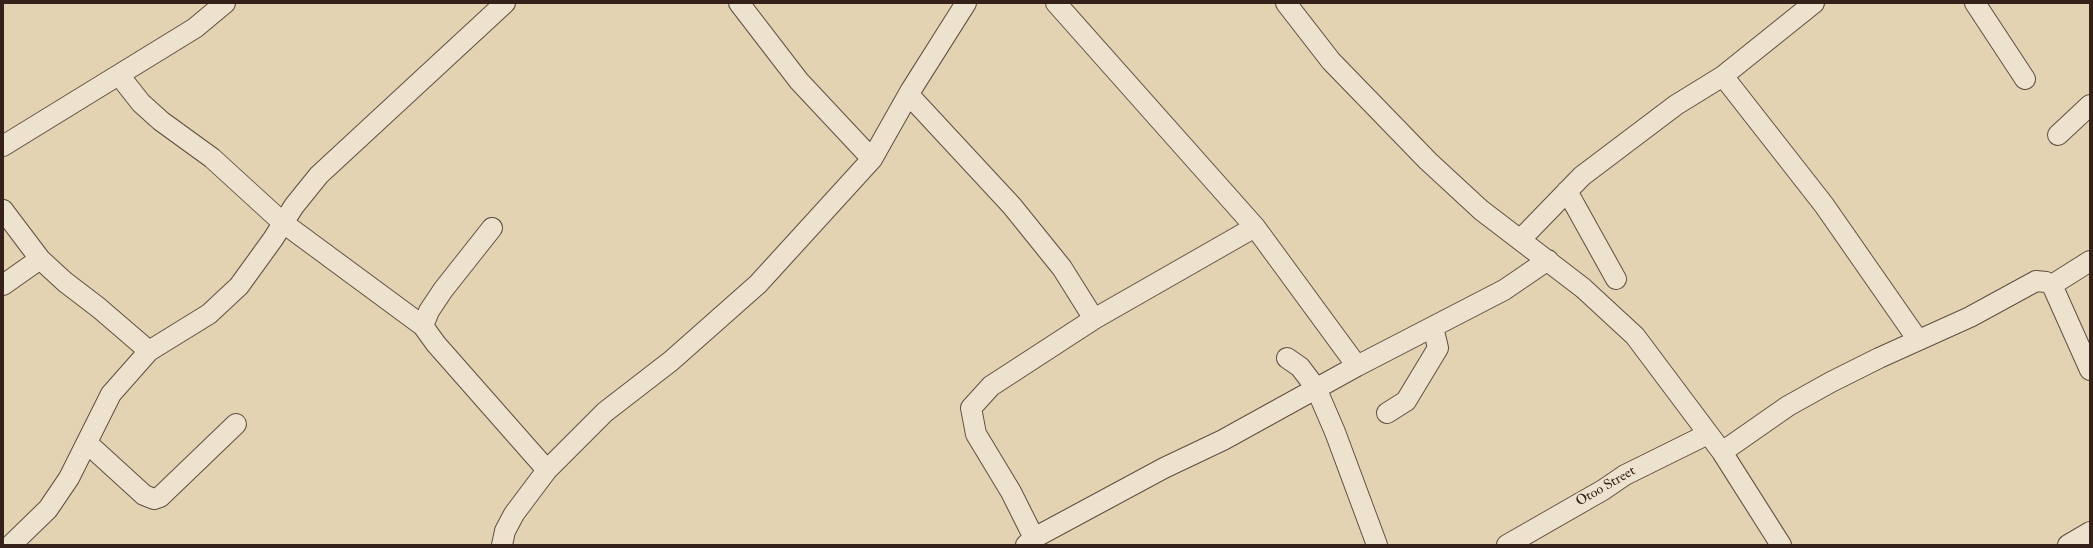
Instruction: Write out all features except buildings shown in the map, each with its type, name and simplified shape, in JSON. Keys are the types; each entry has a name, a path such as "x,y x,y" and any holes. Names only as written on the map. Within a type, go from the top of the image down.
{"street":[{"path":"3,146 195,28 225,3"},
{"path":"11,545 48,509 69,478 87,443 95,423 111,394 149,351 209,314 239,286 273,239 282,222 319,175 505,3"},
{"path":"739,3 799,81 872,159"},
{"path":"502,545 505,532 514,514 547,470 605,412 671,361 758,284 872,159 909,94 966,3"},
{"path":"1056,3 1255,227 1357,366"},
{"path":"1286,3 1331,61 1428,161 1481,210 1583,288 1635,336 1722,452 1781,545"},
{"path":"1520,240 1582,176 1676,105 1723,76 1814,3"},
{"path":"1975,3 2025,79"},
{"path":"119,75 141,103 212,158 282,222 424,326 436,344 547,470"},
{"path":"1723,76 1824,205 1918,340"},
{"path":"909,94 1012,206 1062,268 1094,319"},
{"path":"2058,135 2090,105"},
{"path":"1567,191 1616,279"},
{"path":"3,210 40,259 65,282 99,308 149,351"},
{"path":"1255,227 1094,319 991,386 971,408 976,434 1011,492 1030,542 1164,468 1223,440 1357,366 1504,290 1548,260"},
{"path":"424,326 429,311 443,290 492,228"},
{"path":"3,285 40,259"},
{"path":"2052,285 2090,261"},
{"path":"1722,452 1788,406 1872,361 1970,317 2036,281 2046,282 2052,285 2090,370"},
{"path":"1387,413 1406,401 1438,348 1433,327"},
{"path":"1287,358 1300,367 1316,388 1335,432 1377,545"},
{"path":"87,443 139,491 149,498 154,499 160,498 236,424"},
{"name":"Otoo Street","path":"1507,545 1604,490 1625,475 1708,434"},
{"path":"2068,545 2090,532"}]}
